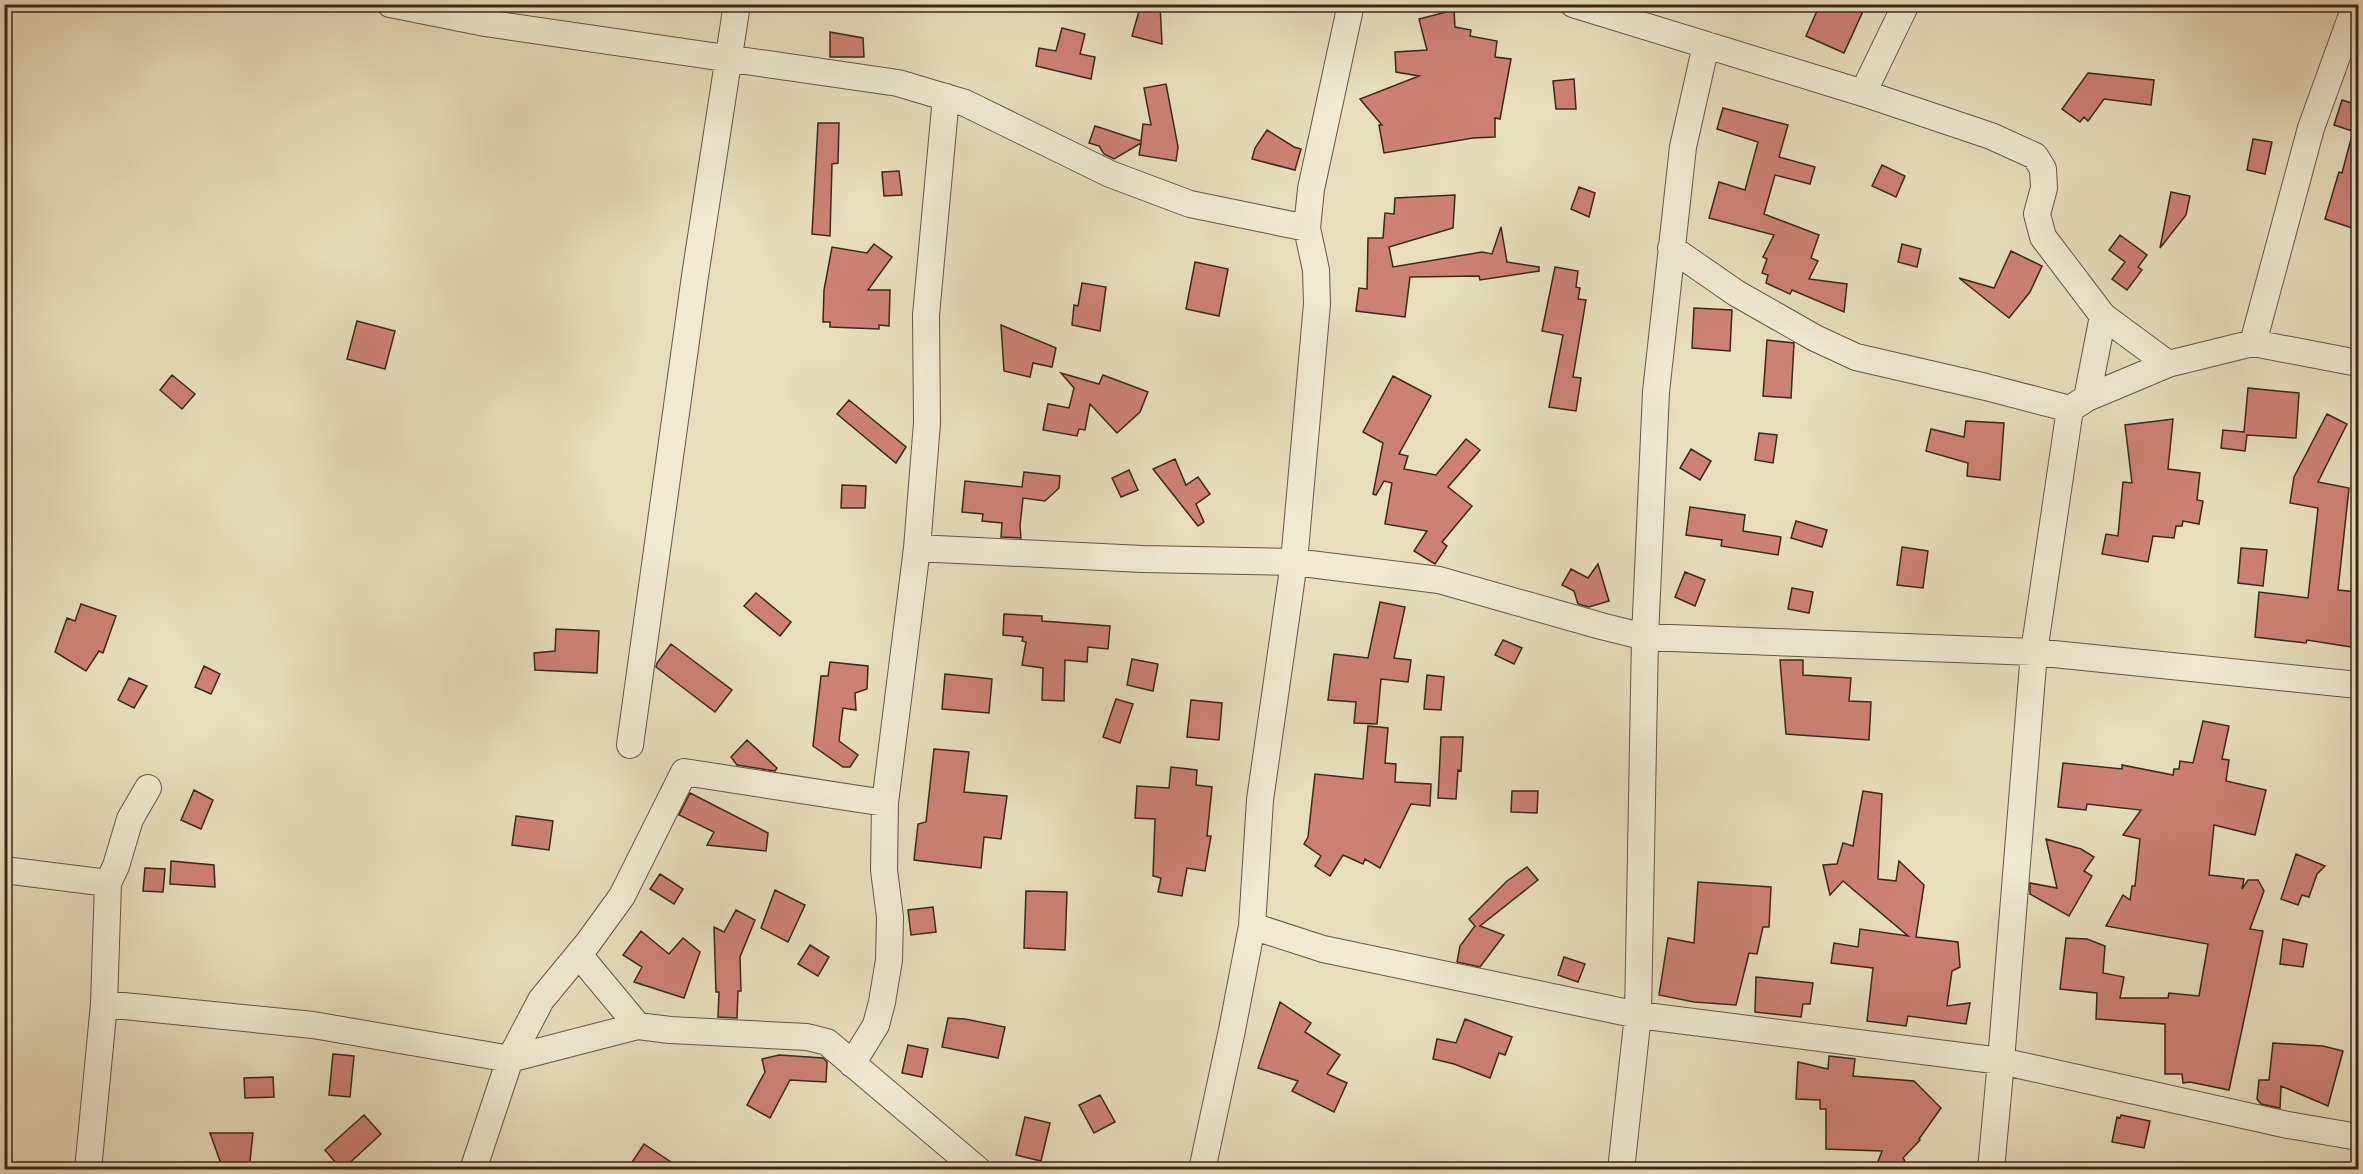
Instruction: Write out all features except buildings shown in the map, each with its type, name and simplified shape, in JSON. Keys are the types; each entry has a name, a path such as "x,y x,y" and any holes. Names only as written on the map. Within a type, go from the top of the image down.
{"street":[{"path":"390,4 463,11 727,57 898,83 965,103 1110,174 1190,204 1307,228"},
{"path":"630,745 727,57 737,4"},
{"path":"1202,1170 1232,1030 1251,926 1260,800 1294,562 1317,304 1316,270 1307,228 1311,189 1351,4"},
{"path":"1863,93 1906,4"},
{"path":"2253,343 2310,128 2356,4"},
{"path":"1589,7 1863,93 1991,136 2036,156 2043,169 2044,188 2037,214 2043,237 2103,316 2169,364"},
{"path":"1621,1170 1638,1015 1645,637 1656,392 1683,147 1706,45"},
{"path":"852,1064 876,1025 888,960 890,917 884,870 885,803 917,548 927,423 926,315 946,97"},
{"path":"1671,248 1736,293 1815,338 1856,357 1986,387 2078,404 2169,364 2253,343 2358,363"},
{"path":"1991,1170 2034,652 2078,404 2103,316"},
{"path":"917,548 1142,559 1294,562 1439,580 1645,637 2034,652 2358,685"},
{"path":"473,1170 510,1059 541,1000 579,955 622,896 684,772 885,803"},
{"path":"88,1170 104,1004 108,883 116,866 130,819 148,788"},
{"path":"4,870 108,883"},
{"path":"1251,926 1323,949 1638,1015 2001,1061 2288,1125 2358,1137"},
{"path":"579,955 638,1026"},
{"path":"104,1004 313,1025 510,1059 638,1026 670,1030 807,1037 827,1042 978,1170"}]}
